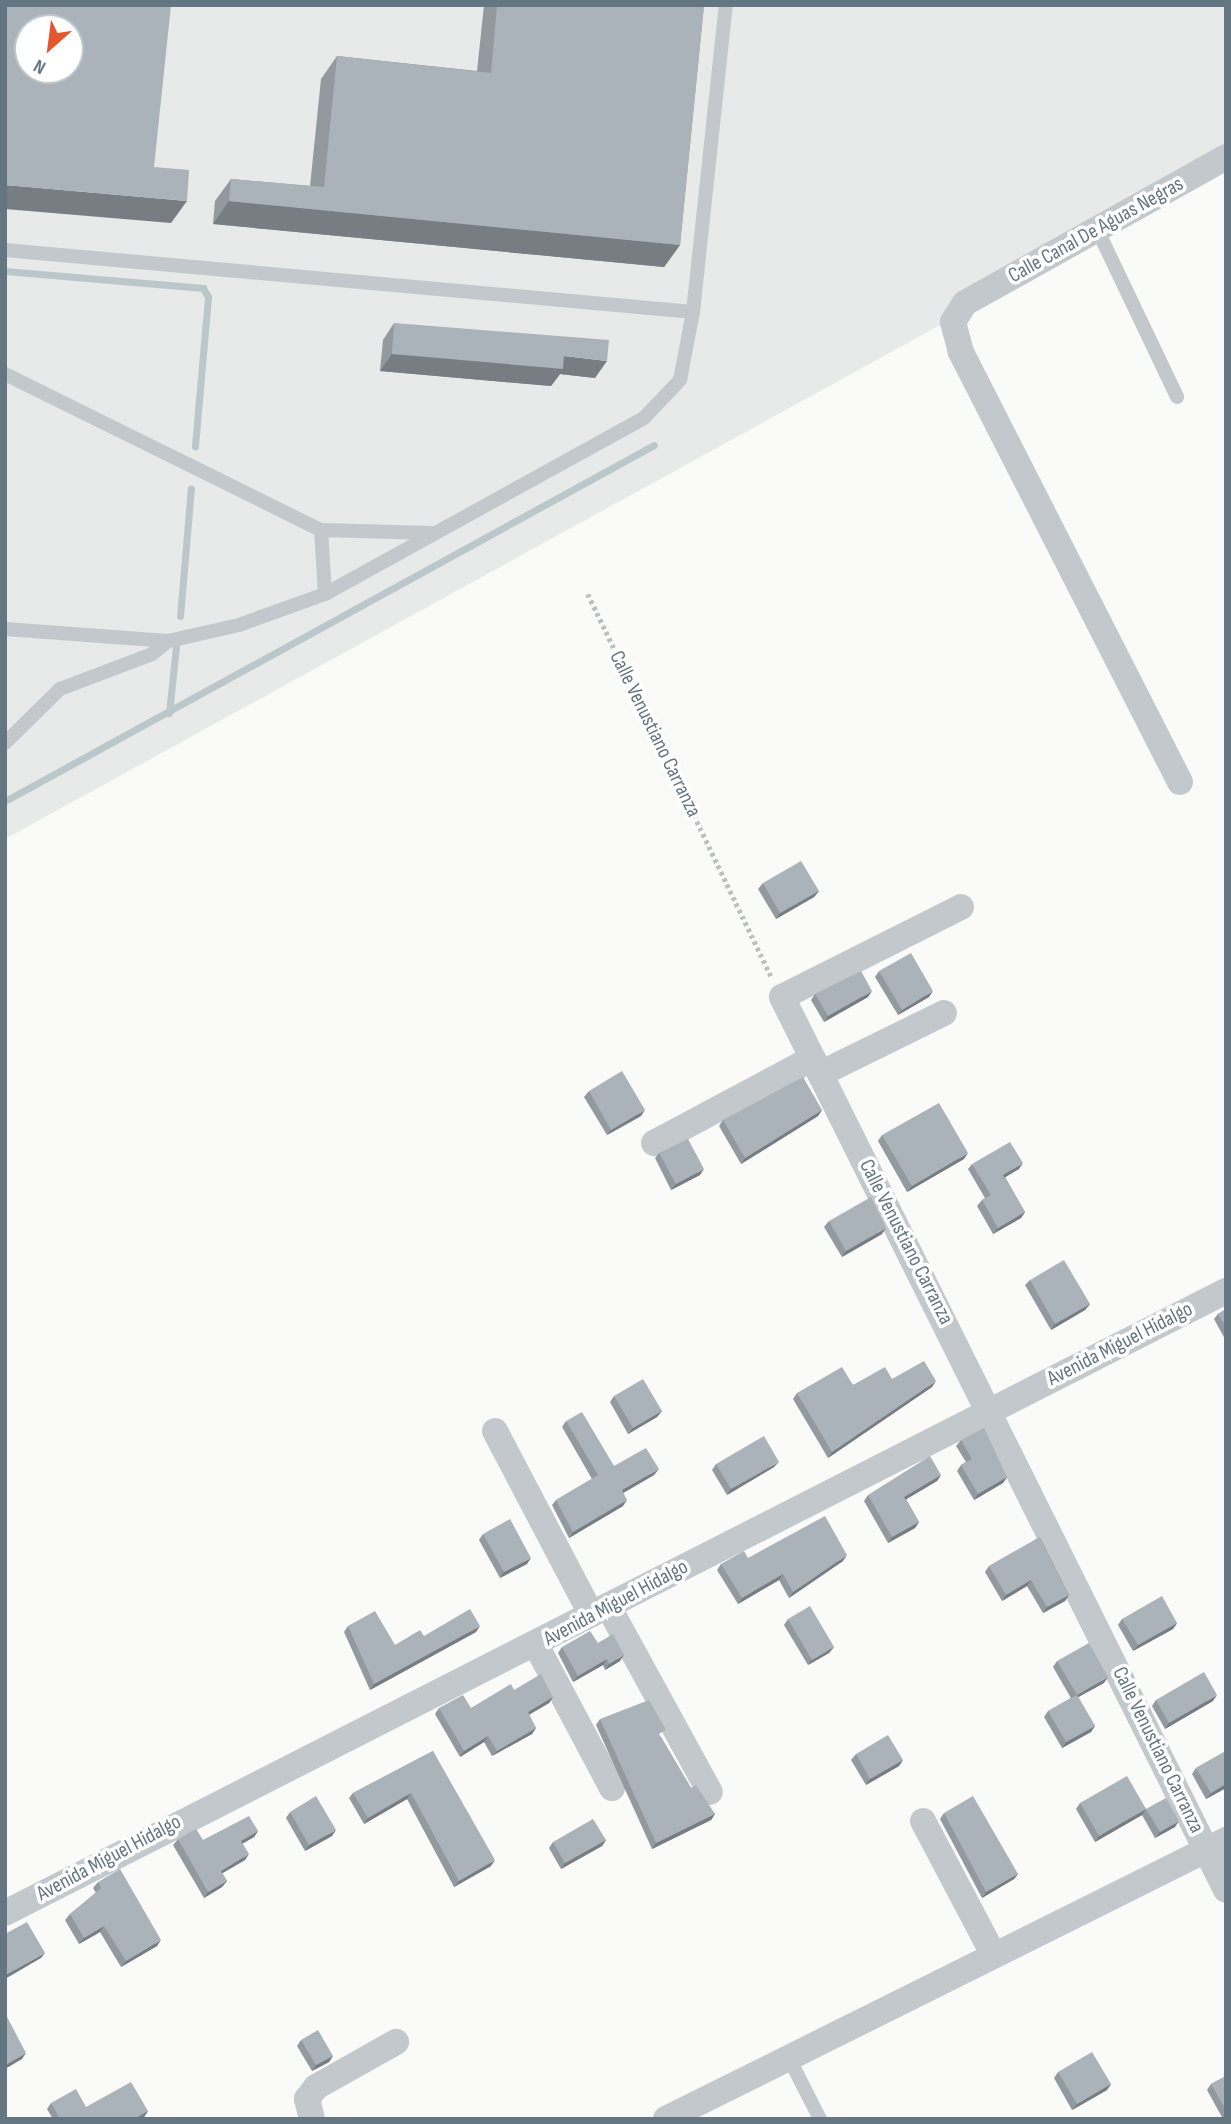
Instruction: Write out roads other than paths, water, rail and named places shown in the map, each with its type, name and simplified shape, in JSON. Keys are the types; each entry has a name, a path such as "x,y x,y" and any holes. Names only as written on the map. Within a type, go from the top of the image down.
{"street":[{"name":"Calle Canal De Aguas Negras","path":"1180,782 953,335 965,303 1226,157"},
{"name":"Calle Venustiano Carranza","path":"961,907 782,998 1215,1843 1226,1889"},
{"path":"654,1143 816,1066 944,1013"},
{"name":"Avenida Miguel Hidalgo","path":"5,1913 536,1645 599,1610 1226,1291"},
{"path":"495,1431 599,1610 710,1792"},
{"path":"536,1645 612,1788"},
{"path":"923,1821 992,1952"},
{"path":"666,2119 992,1952 1215,1843"},
{"path":"312,2119 307,2099 316,2087 396,2042"}],"lane":[{"path":"5,629 168,641 239,625 325,594 433,533 605,443 666,399 680,380 692,313 726,5"},
{"path":"1097,229 1177,397"},
{"path":"5,250 692,313"},
{"path":"5,374 321,530 433,533"},
{"path":"321,530 325,594"},
{"path":"5,743 60,689 133,662 168,641"},
{"path":"789,2056 820,2119"}],"waterway":[{"path":"5,271 203,288 208,297 195,446"},
{"path":"5,801 654,445"},
{"path":"180,616 191,488"},
{"path":"169,713 176,646"}]}
